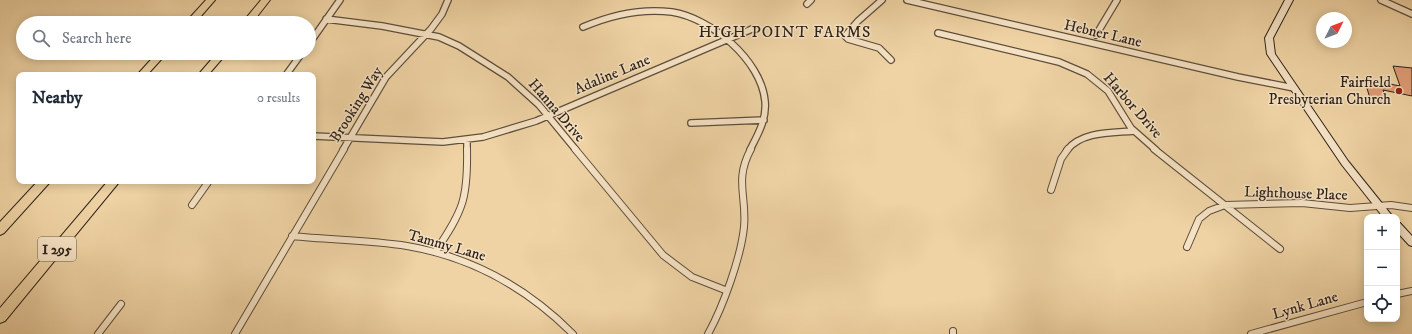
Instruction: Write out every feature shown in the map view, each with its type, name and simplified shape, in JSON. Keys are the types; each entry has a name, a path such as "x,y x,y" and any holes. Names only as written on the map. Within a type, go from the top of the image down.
{"highway":[{"path":"196,16 211,0"},
{"path":"253,16 266,0"},
{"path":"145,72 156,60"},
{"path":"206,72 216,60"},
{"path":"0,230 42,184"},
{"name":"I 295","path":"0,317 111,184"}],"main road":[{"path":"1289,0 1270,36 1269,43 1271,54 1345,163 1386,214"},
{"path":"1400,229 1412,242"}],"street":[{"path":"316,34 340,0"},
{"name":"Brooking Way","path":"235,334 386,77 426,34 442,14 448,0"},
{"path":"882,0 858,21 844,36 848,39 879,48 891,60"},
{"name":"Hebner Lane","path":"907,0 1238,77 1294,88"},
{"path":"1096,35 1117,0"},
{"path":"1382,0 1412,14"},
{"path":"583,27 616,14 637,11 658,11 680,14 703,22 727,39 748,62 757,76 765,102 764,120 757,140 749,153 742,171 741,181 745,214 742,242 713,325 708,334"},
{"name":"Hanna Drive","path":"326,19 426,34 459,46 508,77 530,94 672,264 695,280 725,290"},
{"name":"Adaline Lane","path":"316,136 443,142 467,140 510,130 548,116 752,29"},
{"name":"Harbor Drive","path":"938,33 1059,62 1078,70 1096,81 1108,91 1134,131 1146,142 1280,249"},
{"path":"288,72 297,60"},
{"path":"691,123 764,120"},
{"path":"1051,190 1064,154 1074,144 1088,137 1134,131"},
{"path":"435,252 455,222 463,205 467,185 467,140"},
{"path":"192,205 207,184"},
{"name":"Lighthouse Place","path":"1187,246 1196,222 1201,216 1213,208 1225,205 1302,203 1350,208 1378,205 1412,208"},
{"name":"Tammy Lane","path":"292,236 396,244 435,252 477,266 514,285 551,312 573,334"},
{"path":"1400,293 1412,291"},
{"name":"Lynk Lane","path":"1251,334 1364,303"},
{"path":"98,334 121,304"}],"building":[{"name":"Fairfield Presbyterian Church","path":"1393,66 1412,68 1412,96 1383,90 1387,101 1382,100 1383,104 1374,102 1373,98 1370,98 1364,79 1400,86"}],"place":[{"name":"Fairfield Presbyterian Church","path":"1399,91"}],"district":[{"name":"HIGH POINT FARMS","path":"785,31"}]}
